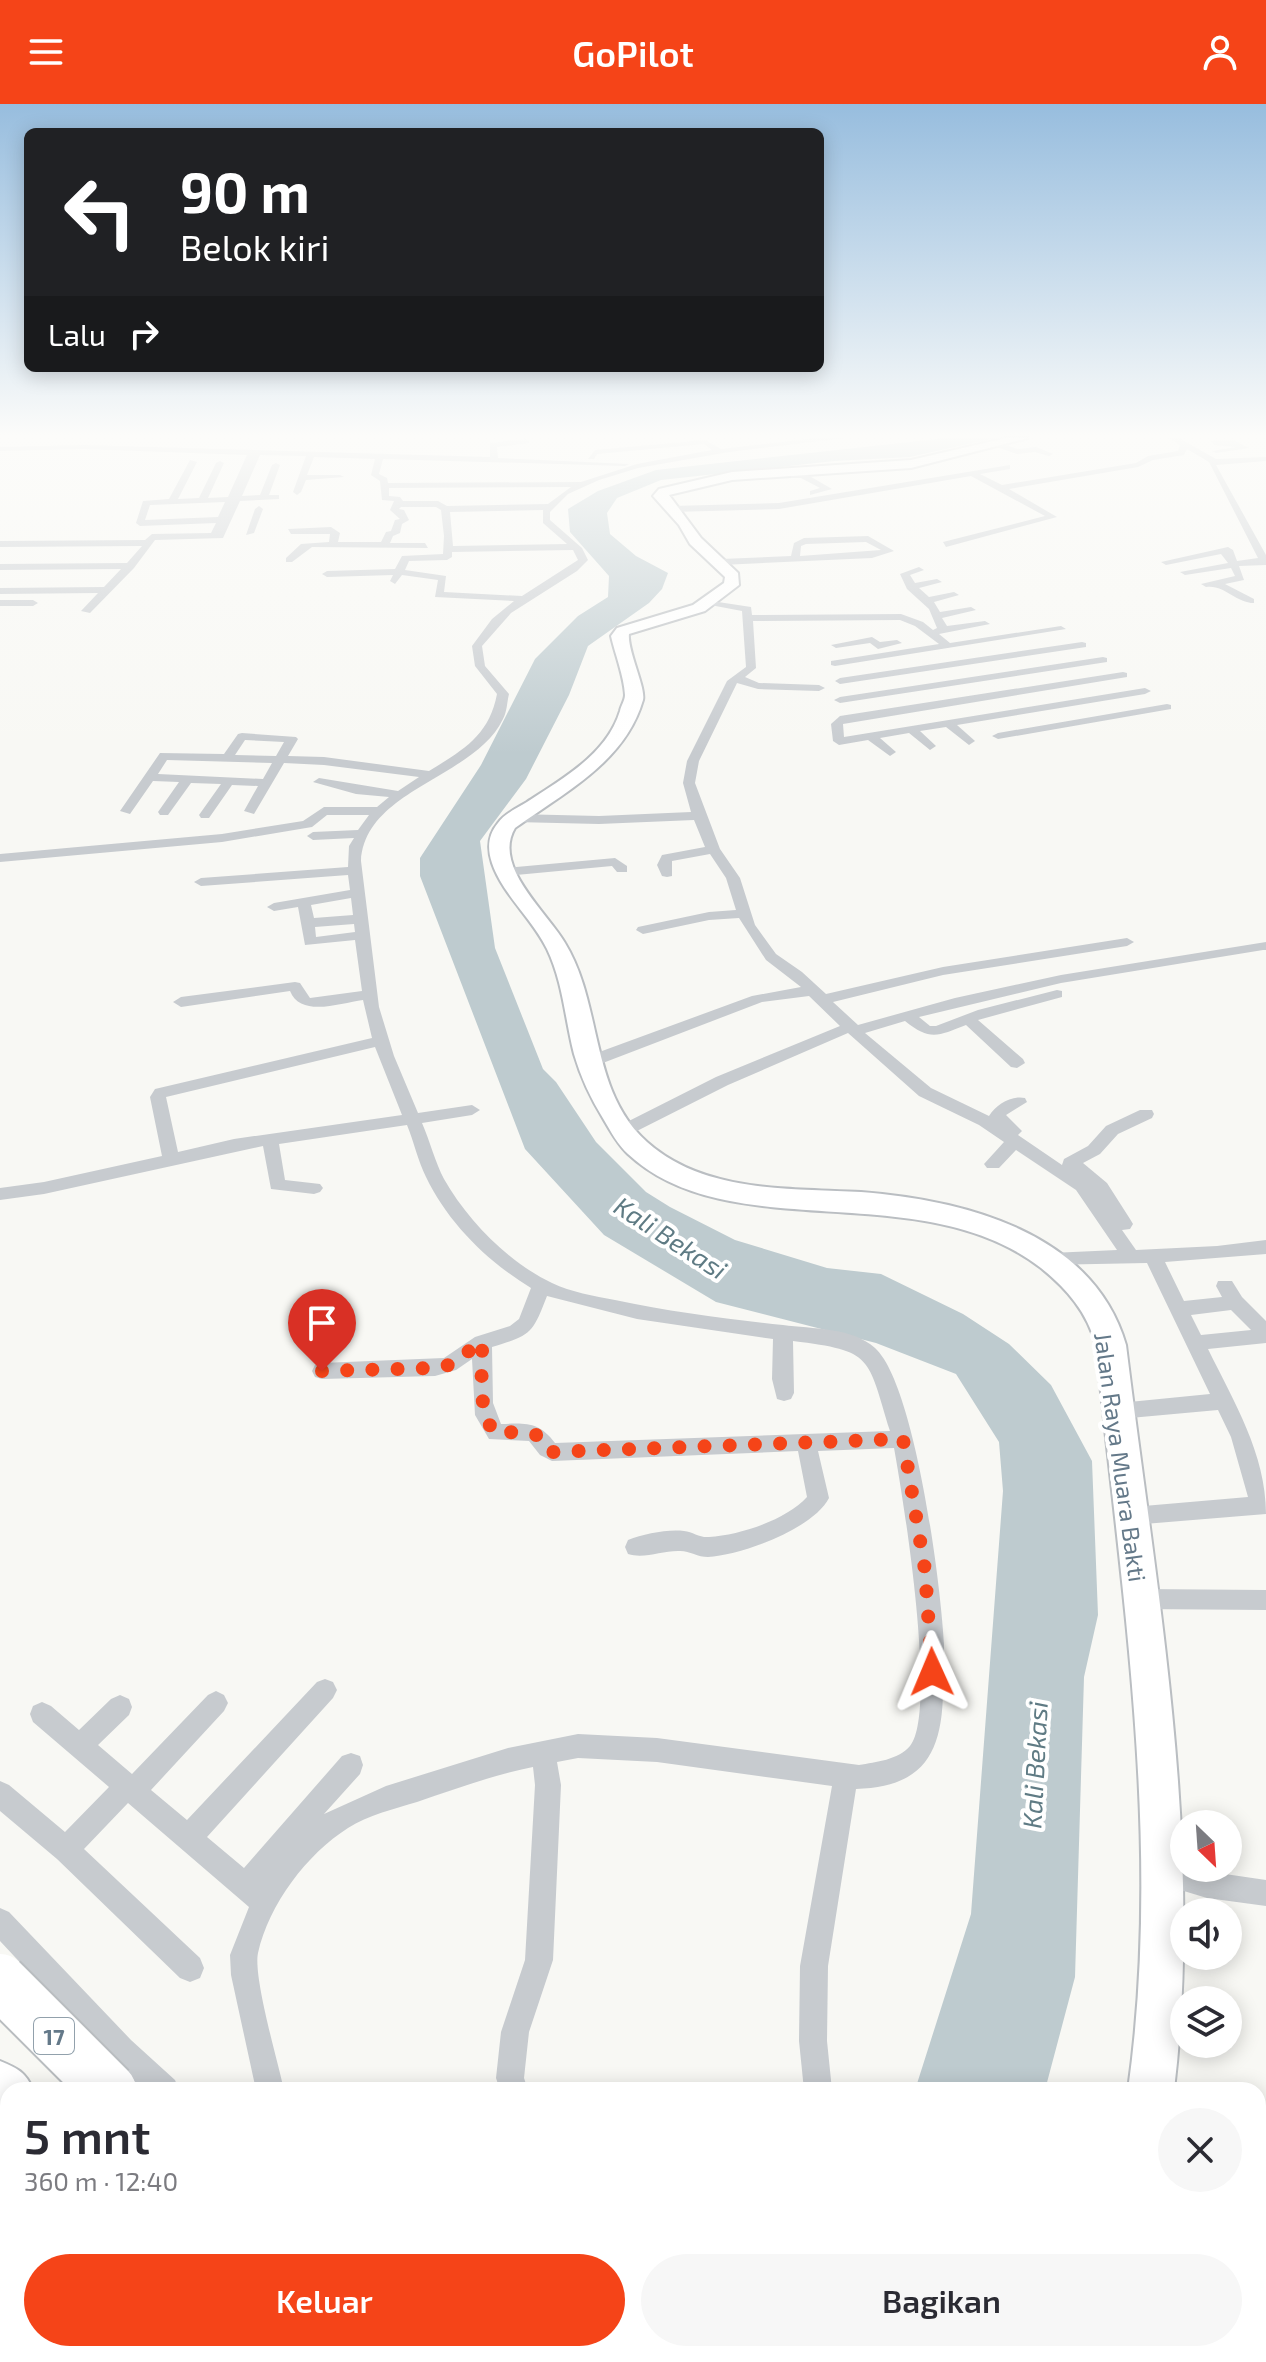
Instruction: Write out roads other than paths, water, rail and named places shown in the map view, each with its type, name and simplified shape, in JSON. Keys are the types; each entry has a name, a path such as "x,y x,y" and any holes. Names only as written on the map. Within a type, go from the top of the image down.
{"highway":[{"name":"17","path":"0,1981 115,2070"}],"main road":[{"path":"698,543 721,562"},
{"name":"Jalan Raya Muara Bakti","path":"721,562 733,576 731,585 709,602 687,613 623,631 619,636 635,699 625,723 587,770 515,818 499,832 496,843 506,872 565,960 589,1062 604,1098 637,1148 663,1167 713,1188 772,1197 910,1206 1012,1236 1051,1260 1086,1294 1102,1319 1111,1345 1132,1516 1159,1788 1165,1915 1161,2028 1152,2082"}],"street":[{"path":"0,544 23,543"},
{"path":"86,611 131,566 148,543"},
{"path":"394,583 404,558 444,558 448,543"},
{"path":"254,1894 340,1818 432,1784 543,1752 578,1746 657,1750 846,1775 879,1776 894,1771 919,1754 930,1726 932,1644 916,1506 903,1439 883,1373 874,1357 843,1340 655,1317 541,1286 491,1248 445,1195 434,1176 381,1041 371,994 355,870 354,857 362,834 379,811 471,747 497,721 502,711 503,694 480,666 477,646 496,621 525,599 578,567 583,557 571,543"},
{"path":"795,558 800,543"},
{"path":"721,562 890,552 875,543"},
{"path":"289,560 307,544 448,548 576,547"},
{"path":"1166,562 1225,551 1241,578 1212,584 1250,601"},
{"path":"0,556 140,555"},
{"path":"1185,572 1264,561"},
{"path":"0,567 131,566"},
{"path":"919,570 905,574 910,587 925,601 936,616 938,625 945,630"},
{"path":"327,574 399,572 443,578 438,595 525,599"},
{"path":"0,579 120,578"},
{"path":"910,587 937,582"},
{"path":"0,591 109,590"},
{"path":"925,601 954,595"},
{"path":"0,603 96,602"},
{"path":"709,602 748,610 746,620 751,668 736,678 693,761 689,783 698,816 713,849 733,878 748,925 771,957 797,975 852,1029 925,1092 991,1119 1070,1163 1101,1187 1180,1309 1241,1437 1264,1505 1132,1516"},
{"path":"936,616 971,610"},
{"path":"746,620 911,621 948,646"},
{"path":"930,632 985,624"},
{"path":"835,663 1057,627 1170,710 998,736"},
{"path":"836,645 872,640 878,646 899,638 914,651"},
{"path":"993,639 1095,720"},
{"path":"840,681 1082,645"},
{"path":"840,700 1103,660"},
{"path":"1123,675 840,719 837,724 839,741 1145,691"},
{"path":"736,678 758,686 819,688"},
{"path":"948,723 969,741"},
{"path":"911,729 930,746"},
{"path":"227,758 242,736 292,739 250,811"},
{"path":"871,736 890,752"},
{"path":"126,811 164,756 324,761 430,775"},
{"path":"150,777 268,783"},
{"path":"164,812 188,779"},
{"path":"205,815 229,781"},
{"path":"319,782 400,795"},
{"path":"0,858 222,838 307,824 324,811 379,811"},
{"path":"515,818 599,820 698,816"},
{"path":"313,836 362,834"},
{"path":"667,873 664,860 667,858 713,849"},
{"path":"506,872 615,862 622,869"},
{"path":"201,882 355,870"},
{"path":"274,907 358,893"},
{"path":"304,901 312,944 361,927"},
{"path":"643,930 709,916 744,913"},
{"path":"589,1062 707,1019 758,996 788,990 816,995 1127,942"},
{"path":"623,1131 722,1081 852,1029 1061,979 1263,946"},
{"path":"181,1002 295,986 300,998 307,1003 371,994"},
{"path":"908,1016 931,1031 1057,994"},
{"path":"968,1019 1017,1063"},
{"path":"171,1159 158,1097 161,1093 381,1041"},
{"path":"991,1119 1019,1102"},
{"path":"0,1194 44,1188 270,1140 472,1110"},
{"path":"1070,1163 1097,1147 1104,1135 1146,1114"},
{"path":"991,1119 1013,1143 1082,1186 1144,1256"},
{"path":"270,1140 277,1185 314,1188"},
{"path":"993,1164 1013,1143"},
{"path":"1051,1260 1217,1253 1266,1247"},
{"path":"322,1371 449,1365 482,1342 516,1332 527,1323 541,1286"},
{"path":"1180,1309 1230,1294 1266,1334"},
{"path":"783,1333 785,1361 781,1383 784,1393"},
{"path":"1197,1343 1266,1334"},
{"path":"482,1342 486,1417 492,1429 496,1433 533,1434 552,1452 903,1439"},
{"path":"1119,1411 1224,1401"},
{"path":"636,1547 688,1541 706,1548 726,1545 778,1526 811,1509 818,1498 806,1442"},
{"path":"1141,1599 1266,1600"},
{"path":"188,1838 325,1690"},
{"path":"66,1850 216,1703"},
{"path":"80,1746 120,1707"},
{"path":"42,1714 254,1894"},
{"path":"511,2082 515,2032 539,1960 548,1785 543,1752"},
{"path":"268,2082 244,1965 254,1894 351,1765"},
{"path":"817,2082 813,2041 814,1966 846,1775"},
{"path":"0,1794 66,1850 190,1968"},
{"path":"1163,1873 1207,1885 1266,1893"},
{"path":"0,1921 115,2070 145,2082"},
{"path":"95,2082 115,2070"}],"water":[{"name":"Kali Bekasi","path":"580,543 621,543 636,556 668,573 662,589 649,603 588,646 569,695 526,779 480,841 495,948 543,1069 556,1082 596,1142 646,1192 670,1207 735,1240 827,1268 881,1274 963,1314 1009,1344 1051,1385 1092,1461 1098,1615 1084,1677 1075,1977 1047,2082 918,2082 971,1914 1003,1491 999,1442 956,1374 876,1343 716,1302 604,1235 525,1149 420,876 420,858 481,765 535,659 578,616 608,597 609,576"}]}
